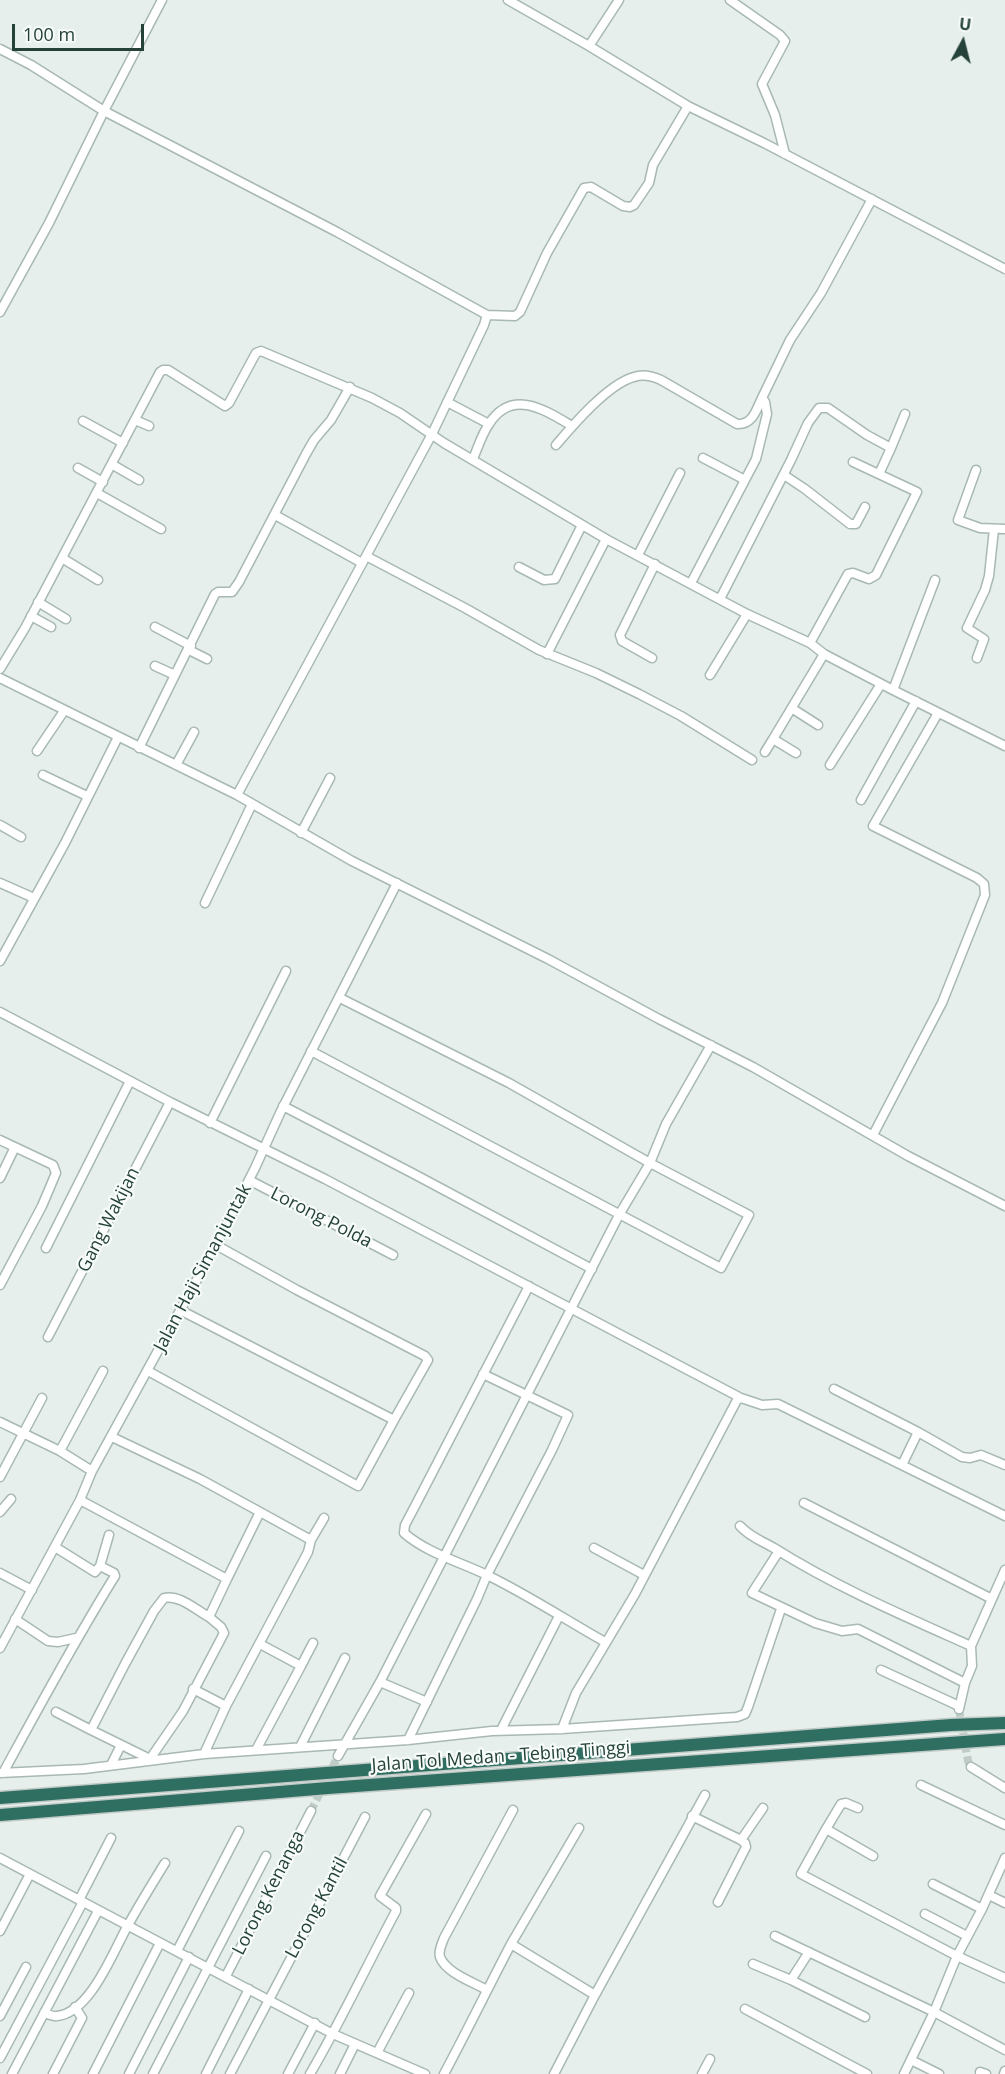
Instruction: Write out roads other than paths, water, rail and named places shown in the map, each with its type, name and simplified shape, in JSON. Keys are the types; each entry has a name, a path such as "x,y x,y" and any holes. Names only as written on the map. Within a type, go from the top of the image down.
{"highway":[{"name":"Jalan Tol Medan - Tebing Tinggi","path":"0,1798 951,1725 1005,1723"},
{"name":"Jalan Tol Medan - Tebing Tinggi","path":"0,1815 352,1786 1005,1739"},
{"path":"0,1821 41,1812"}],"street":[{"path":"0,312 49,223 162,0"},
{"path":"511,0 688,106 1005,269"},
{"path":"589,46 619,0"},
{"path":"730,0 780,35 784,41 762,84 775,115 784,154"},
{"path":"0,49 31,65 104,111 338,232 487,315 515,316 520,312 547,253 584,188 591,187 623,206 634,205 649,183 653,165 688,106"},
{"path":"556,445 572,426 608,392 622,381 635,376 651,376 661,380 737,424 750,421 790,340 821,293 872,199"},
{"path":"237,795 432,434 487,315"},
{"path":"0,669 113,465 156,377 163,370 168,370 216,402 226,406 259,351 350,387 400,413 606,539 747,614 810,643 824,654 881,684 1005,746"},
{"path":"139,748 215,594 234,591 310,447 331,420 350,387"},
{"path":"691,583 753,466 764,430 767,409 762,398"},
{"path":"447,402 489,424"},
{"path":"473,459 489,424 505,407 525,404 544,410 572,426"},
{"path":"720,599 808,423 819,408 828,408 867,435 891,448"},
{"path":"879,474 905,414"},
{"path":"135,420 149,426"},
{"path":"83,421 123,443"},
{"path":"703,458 745,480"},
{"path":"810,643 848,574 853,573 869,579 876,575 916,497 917,492 853,462"},
{"path":"113,465 139,480"},
{"path":"78,468 103,482"},
{"path":"976,470 958,520 980,528 1000,529 985,590 967,627 984,639 977,658"},
{"path":"638,555 680,473"},
{"path":"784,475 850,524 856,524 865,507"},
{"path":"98,493 161,529"},
{"path":"275,515 547,654 596,673 639,694 681,716 752,760"},
{"path":"519,567 544,580 555,579 582,525"},
{"path":"547,654 606,539"},
{"path":"62,558 98,580"},
{"path":"652,658 622,641 620,635 655,564"},
{"path":"893,690 935,580"},
{"path":"38,602 66,618"},
{"path":"710,675 747,614"},
{"path":"31,616 51,627"},
{"path":"155,627 207,659"},
{"path":"765,752 793,709 824,654"},
{"path":"155,666 175,675"},
{"path":"0,678 237,795 301,833 538,953 1005,1206"},
{"path":"830,765 881,684"},
{"path":"861,800 916,701"},
{"path":"793,709 818,725"},
{"path":"37,751 64,711"},
{"path":"873,1135 942,1003 985,896 984,884 977,878 873,826 938,713"},
{"path":"176,765 194,732"},
{"path":"0,962 65,843 118,737"},
{"path":"773,739 796,753"},
{"path":"43,775 87,796"},
{"path":"301,833 330,778"},
{"path":"205,903 252,804"},
{"path":"0,825 21,837"},
{"path":"0,883 34,898"},
{"name":"Jalan Haji Simanjuntak","path":"0,1648 80,1500 92,1471 216,1245 264,1150 283,1106 397,883"},
{"path":"210,1123 286,971"},
{"path":"311,1051 721,1268 749,1215 650,1163 509,1083 340,998"},
{"path":"0,1012 130,1082 325,1179 741,1398 762,1405 776,1404 785,1408 1005,1516"},
{"path":"338,1756 380,1682 445,1557 619,1215 650,1163 666,1124 711,1046"},
{"path":"46,1248 130,1082"},
{"name":"Gang Wakijan","path":"48,1337 170,1102"},
{"path":"283,1106 591,1269"},
{"path":"0,1140 53,1165 56,1173 42,1206 0,1285"},
{"path":"0,1178 15,1147"},
{"name":"Lorong Polda","path":"249,1180 393,1255"},
{"path":"148,1371 358,1486 423,1372 428,1360 425,1356 216,1245"},
{"path":"529,1286 405,1525 404,1533 445,1557 487,1575 605,1642"},
{"path":"180,1310 394,1420"},
{"path":"60,1451 103,1371"},
{"path":"408,1740 487,1575 568,1415 483,1374"},
{"path":"834,1389 962,1457 970,1458 981,1455 1005,1465"},
{"path":"0,1477 42,1398"},
{"path":"562,1729 576,1693 684,1504 737,1400 741,1398"},
{"path":"0,1422 60,1451 92,1471"},
{"path":"902,1465 918,1432"},
{"path":"112,1437 200,1479 311,1540"},
{"path":"0,1512 11,1499"},
{"path":"80,1500 227,1579"},
{"path":"804,1503 992,1599"},
{"path":"208,1617 260,1512"},
{"path":"204,1754 226,1706 324,1518"},
{"path":"740,1526 752,1537 791,1559 884,1607 971,1646"},
{"path":"55,1547 95,1572 100,1566 109,1535"},
{"path":"594,1548 644,1575"},
{"path":"780,1551 752,1593 805,1620 842,1631 858,1629 965,1683"},
{"path":"1,1773 54,1682 76,1638 115,1576 114,1573 100,1566"},
{"path":"881,1670 959,1708 972,1666 971,1646 1005,1570"},
{"path":"0,1573 32,1590"},
{"path":"91,1730 154,1611 164,1598 172,1597 181,1600 208,1617 221,1627 224,1633 183,1711 150,1760"},
{"path":"1,1773 84,1770 204,1754 344,1745 501,1731 737,1717 745,1714 781,1609"},
{"path":"501,1731 559,1616"},
{"path":"15,1619 51,1642 76,1638"},
{"path":"256,1750 313,1643"},
{"path":"260,1644 301,1666"},
{"path":"300,1747 345,1658"},
{"path":"380,1682 427,1702"},
{"path":"193,1689 226,1706"},
{"path":"56,1712 150,1760"},
{"path":"111,1766 121,1745"},
{"path":"971,1767 1005,1788"},
{"path":"921,1785 1005,1825"},
{"path":"554,2074 705,1795"},
{"path":"858,1808 846,1803 841,1804 801,1874 957,1956 1005,1978"},
{"path":"741,1840 763,1808"},
{"path":"487,1990 447,1966 440,1958 440,1952 444,1938 513,1810"},
{"name":"Lorong Kenanga","path":"226,1975 311,1811"},
{"path":"310,2074 396,1911 396,1908 380,1896 426,1814"},
{"name":"Lorong Kantil","path":"230,2074 365,1816"},
{"path":"692,1816 745,1843 746,1847 718,1902"},
{"path":"444,2074 511,1944 579,1828"},
{"path":"826,1829 873,1856"},
{"path":"177,1951 239,1831"},
{"path":"0,2058 111,1838"},
{"path":"153,2074 266,1856"},
{"path":"0,1858 98,1911 226,1975 333,2034 412,2071 425,2074"},
{"path":"904,2074 934,2012 957,1956 989,1895 1005,1858"},
{"path":"44,2013 57,2016 75,2007 94,1989 127,1926 165,1863"},
{"path":"0,1931 30,1874"},
{"path":"933,1884 982,1909"},
{"path":"989,1895 1005,1903"},
{"path":"12,2074 98,1911"},
{"path":"925,1914 967,1936"},
{"path":"775,1936 934,2012 1005,2050"},
{"path":"93,2074 160,1943"},
{"path":"511,1944 595,1995"},
{"path":"790,1980 808,1952"},
{"path":"129,2074 189,1957"},
{"path":"753,1964 865,2017"},
{"path":"0,2016 26,1967"},
{"path":"206,2074 249,1989"},
{"path":"377,2053 409,1993"},
{"path":"53,2074 82,2018 75,2007"},
{"path":"745,2009 867,2074"},
{"path":"288,2074 315,2023"},
{"path":"0,2036 9,2041"},
{"path":"340,2074 355,2044"},
{"path":"702,2074 710,2059"},
{"path":"911,2060 939,2074"}],"tunnel":[{"path":"959,1709 971,1767"},
{"path":"311,1811 338,1756"}]}
